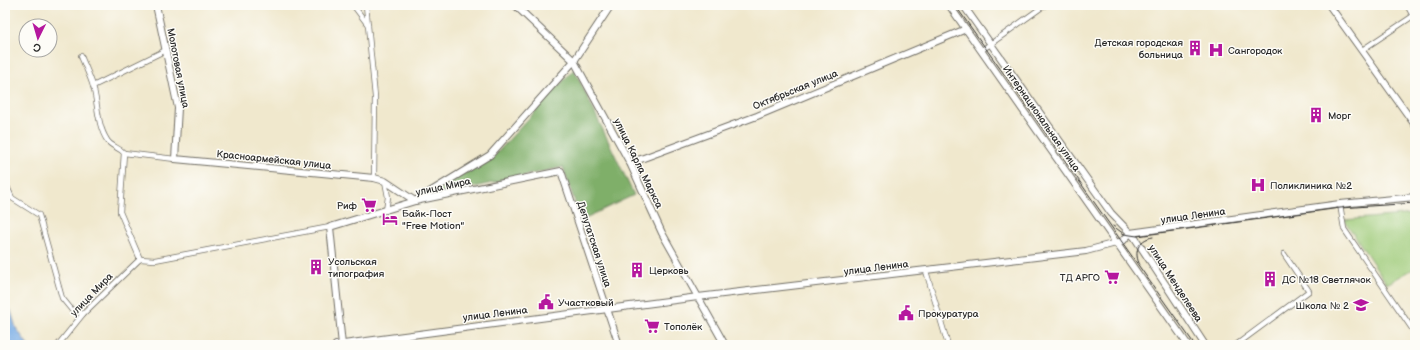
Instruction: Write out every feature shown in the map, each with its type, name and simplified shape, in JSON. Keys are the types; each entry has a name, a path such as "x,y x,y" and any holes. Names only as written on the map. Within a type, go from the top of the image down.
{"street":[{"name":"Молотовая улица","path":"156,5 178,108 175,159"},
{"path":"353,5 368,25"},
{"path":"366,5 375,97 374,178"},
{"name":"улица Карла Маркса","path":"515,5 574,60 630,163 662,233 725,345"},
{"path":"415,201 490,155 574,60 611,5"},
{"name":"Интернациональная улица","path":"949,5 1116,243"},
{"name":"Интернациональная улица","path":"963,5 1111,213 1130,234"},
{"path":"982,50 1045,5"},
{"path":"1329,5 1415,125"},
{"path":"1362,50 1413,16 1407,5"},
{"name":"Октябрьская улица","path":"630,163 757,116 966,29"},
{"path":"93,86 166,50"},
{"path":"81,56 93,86 106,140 111,145 120,148 124,153 120,212 140,258 155,260 330,227 340,345"},
{"name":"Красноармейская улица","path":"124,153 374,178 384,181 415,201"},
{"name":"улица Мира","path":"330,227 415,201 561,171"},
{"name":"Депутатская улица","path":"561,171 619,345"},
{"path":"384,181 388,197 386,211"},
{"path":"5,182 12,198 39,215 62,298 71,309 83,314"},
{"name":"улица Ленина","path":"340,345 698,297 1086,251 1116,243 1123,240 1130,234 1340,204 1415,197"},
{"path":"1340,204 1344,229 1415,333"},
{"name":"улица Менделеева","path":"1130,234 1135,238 1204,345"},
{"path":"1116,243 1188,345"},
{"path":"1236,345 1309,291 1284,254"},
{"name":"улица Мира","path":"58,345 83,314 140,258"},
{"path":"926,271 948,345"}],"green space":[{"path":"574,69 634,195 581,220 563,167 439,195 437,188 493,157"},
{"path":"1415,214 1415,268 1387,284 1344,220"}],"water":[{"path":"5,301 11,311 16,328 28,345 5,345"}],"tram line":[{"path":"955,5 1195,345"},
{"path":"1113,226 1124,234 1137,236 1340,208 1415,203"},
{"path":"1140,265 1137,256 1138,247 1148,238 1153,237"}],"place":[{"name":"Детская городская больница","path":"1195,48"},
{"name":"Сангородок","path":"1216,50"},
{"name":"Морг","path":"1316,115"},
{"name":"Поликлиника №2","path":"1258,185"},
{"name":"Риф","path":"369,205"},
{"name":"Байк-Пост \"Free Motion\"","path":"390,219"},
{"name":"Усольская типография","path":"316,267"},
{"name":"Церковь","path":"637,270"},
{"name":"ТД АРГО","path":"1112,277"},
{"name":"ДС №18 Светлячок","path":"1270,279"},
{"name":"Участковый","path":"546,302"},
{"name":"Школа № 2","path":"1361,305"},
{"name":"Прокуратура","path":"906,313"},
{"name":"Тополёк","path":"652,326"}]}
